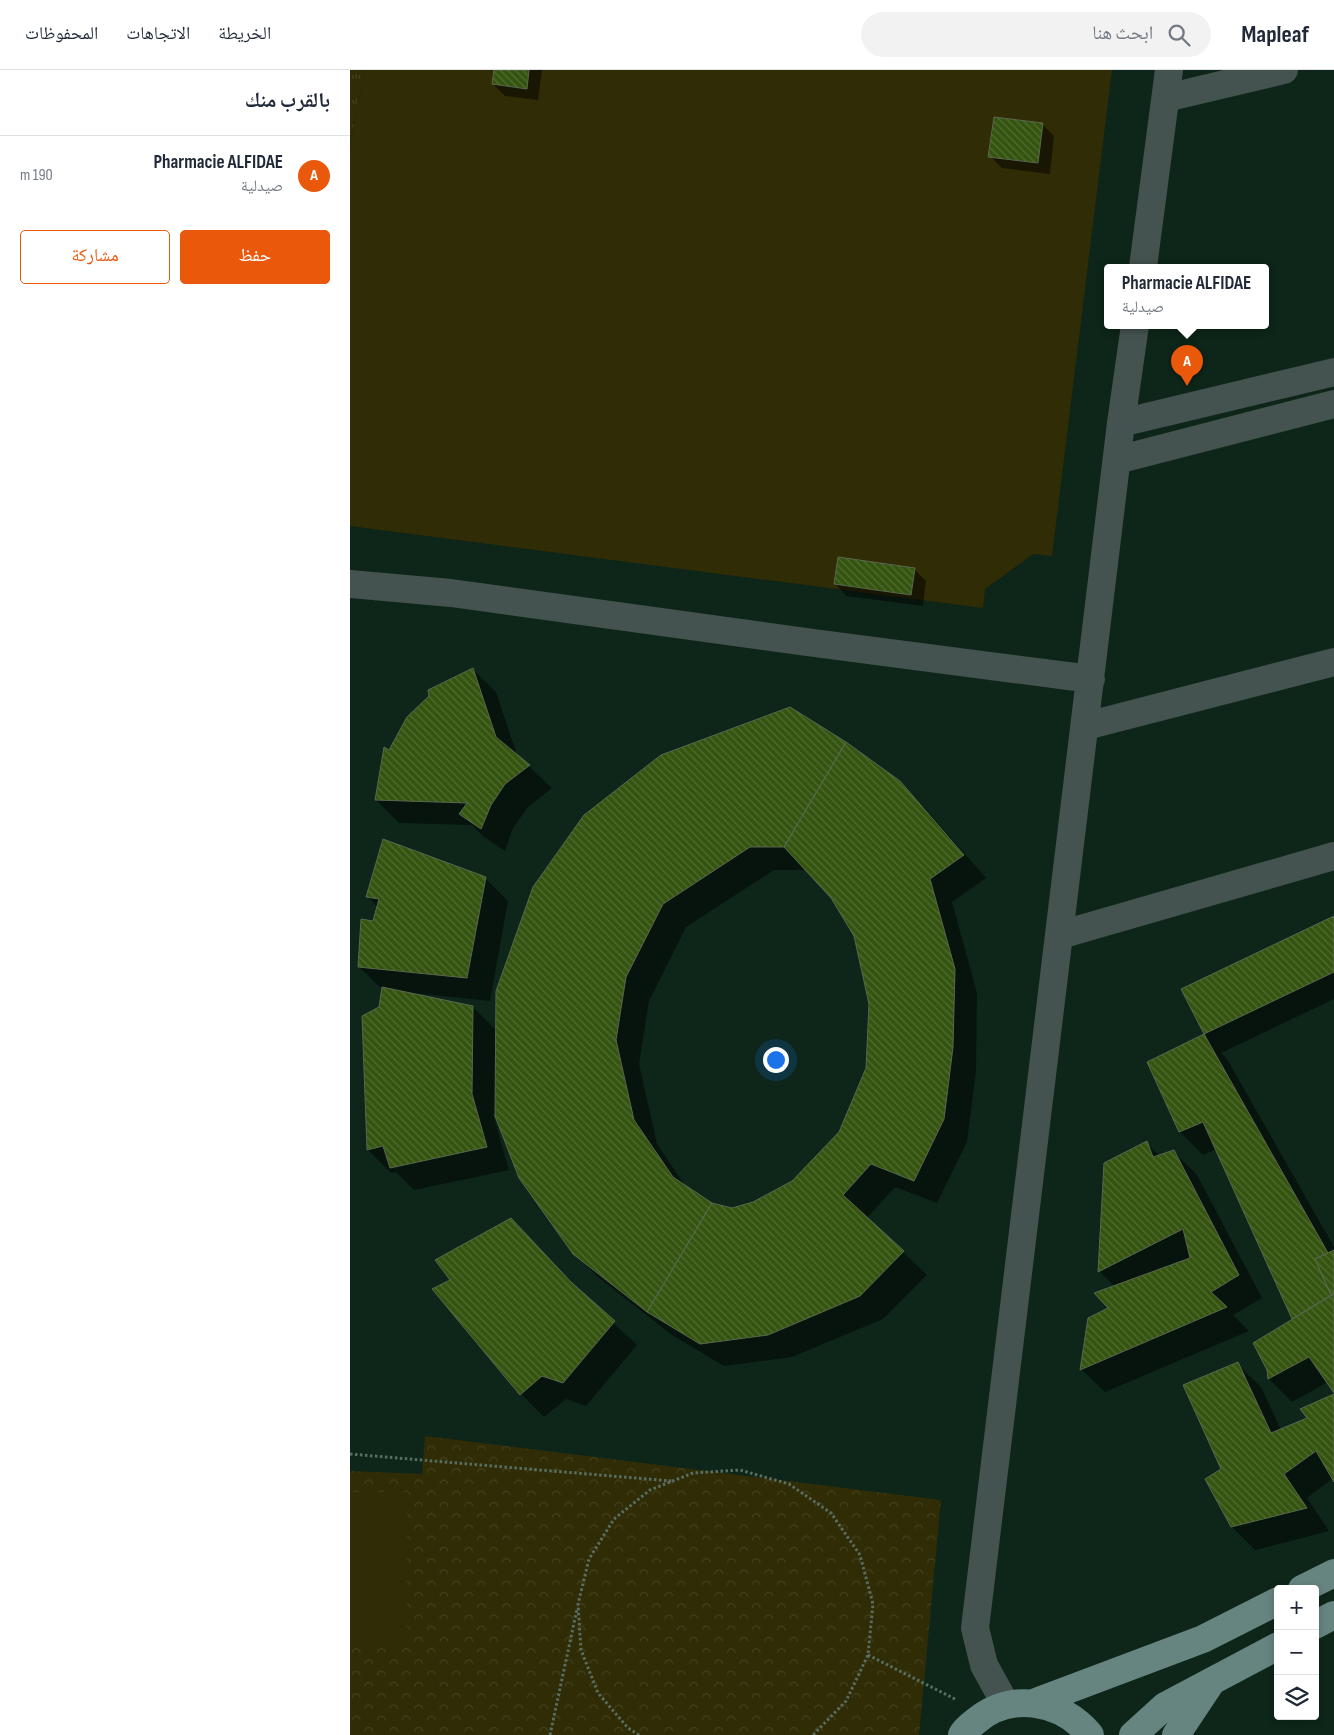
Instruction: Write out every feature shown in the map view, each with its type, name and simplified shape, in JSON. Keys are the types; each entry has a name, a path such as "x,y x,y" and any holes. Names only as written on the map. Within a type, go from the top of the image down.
{"main road":[{"path":"1310,1585 1334,1573"},
{"path":"985,1720 1203,1639 1274,1603"},
{"path":"1319,1623 1334,1615"},
{"path":"1134,1735 1165,1706 1274,1648"},
{"path":"1176,1735 1211,1682"},
{"path":"985,1720 1050,1707 1067,1714 1090,1735"}],"street":[{"path":"1143,264 1170,70"},
{"path":"1166,98 1284,70"},
{"path":"985,1720 984,1665 975,1628 1086,726 1121,424 1134,329"},
{"path":"1121,424 1334,372"},
{"path":"1117,460 1334,404"},
{"path":"350,584 452,593 1091,679"},
{"path":"1086,726 1334,662"},
{"path":"1060,935 1334,856"}],"path":[{"path":"350,1454 671,1481"},
{"path":"550,1735 589,1558 614,1519 650,1490 671,1481 693,1473 740,1470 789,1484 831,1513 860,1555 873,1604 868,1655 846,1701 813,1735"},
{"path":"578,1604 581,1650 598,1693 628,1728 639,1735"},
{"path":"868,1655 985,1720"}],"green space":[{"path":"350,70 365,70 350,145"},
{"path":"365,70 1112,70 1052,556 1033,554 985,589 983,608 350,526 350,145"},
{"path":"425,1436 941,1500 919,1735 350,1735 350,1471 422,1474"},
{"path":"350,1492 407,1492 407,1643 350,1643"}],"building":[{"path":"494,70 529,70 527,89 492,84"},
{"path":"994,117 1043,123 1038,163 988,157"},
{"path":"838,557 915,568 911,595 834,584"},
{"path":"473,668 496,737 530,765 505,784 491,805 481,829 459,814 467,803 375,800 384,747 389,750 407,717 429,696 428,690"},
{"path":"790,707 846,742 784,847 750,847 663,904 626,977 616,1040 634,1120 673,1177 712,1203 647,1312 573,1254 519,1178 495,1116 496,991 533,887 584,815 661,755"},
{"path":"846,742 900,781 964,855 930,879 955,969 953,1047 944,1119 914,1181 871,1164 843,1195 904,1251 860,1296 768,1335 700,1344 647,1312 712,1203 732,1208 753,1202 792,1181 839,1132 866,1068 869,1004 854,936 831,898 784,847"},
{"path":"383,839 486,877 467,978 358,967 361,919 373,921 379,899 366,897"},
{"path":"1334,916 1334,972 1204,1034 1181,989"},
{"path":"382,987 473,1006 472,1094 487,1147 390,1168 383,1146 367,1150 362,1016 379,1007"},
{"path":"1204,1034 1328,1253 1315,1259 1331,1295 1292,1319 1203,1122 1179,1132 1147,1062"},
{"path":"1147,1141 1153,1157 1174,1150 1239,1275 1211,1292 1227,1307 1080,1370 1088,1318 1108,1308 1094,1293 1190,1258 1183,1229 1098,1272 1104,1163"},
{"path":"511,1218 571,1282 615,1321 563,1383 542,1376 520,1395 432,1289 450,1280 435,1260"},
{"path":"1334,1250 1334,1294 1331,1295 1315,1259"},
{"path":"1334,1294 1334,1393 1309,1357 1268,1379 1267,1370 1253,1343"},
{"path":"1238,1362 1271,1433 1307,1418 1300,1409 1334,1394 1334,1482 1316,1451 1284,1474 1307,1508 1231,1527 1205,1479 1221,1469 1183,1385"}],"place":[{"name":"Pharmacie ALFIDAE","path":"1187,386"}]}
